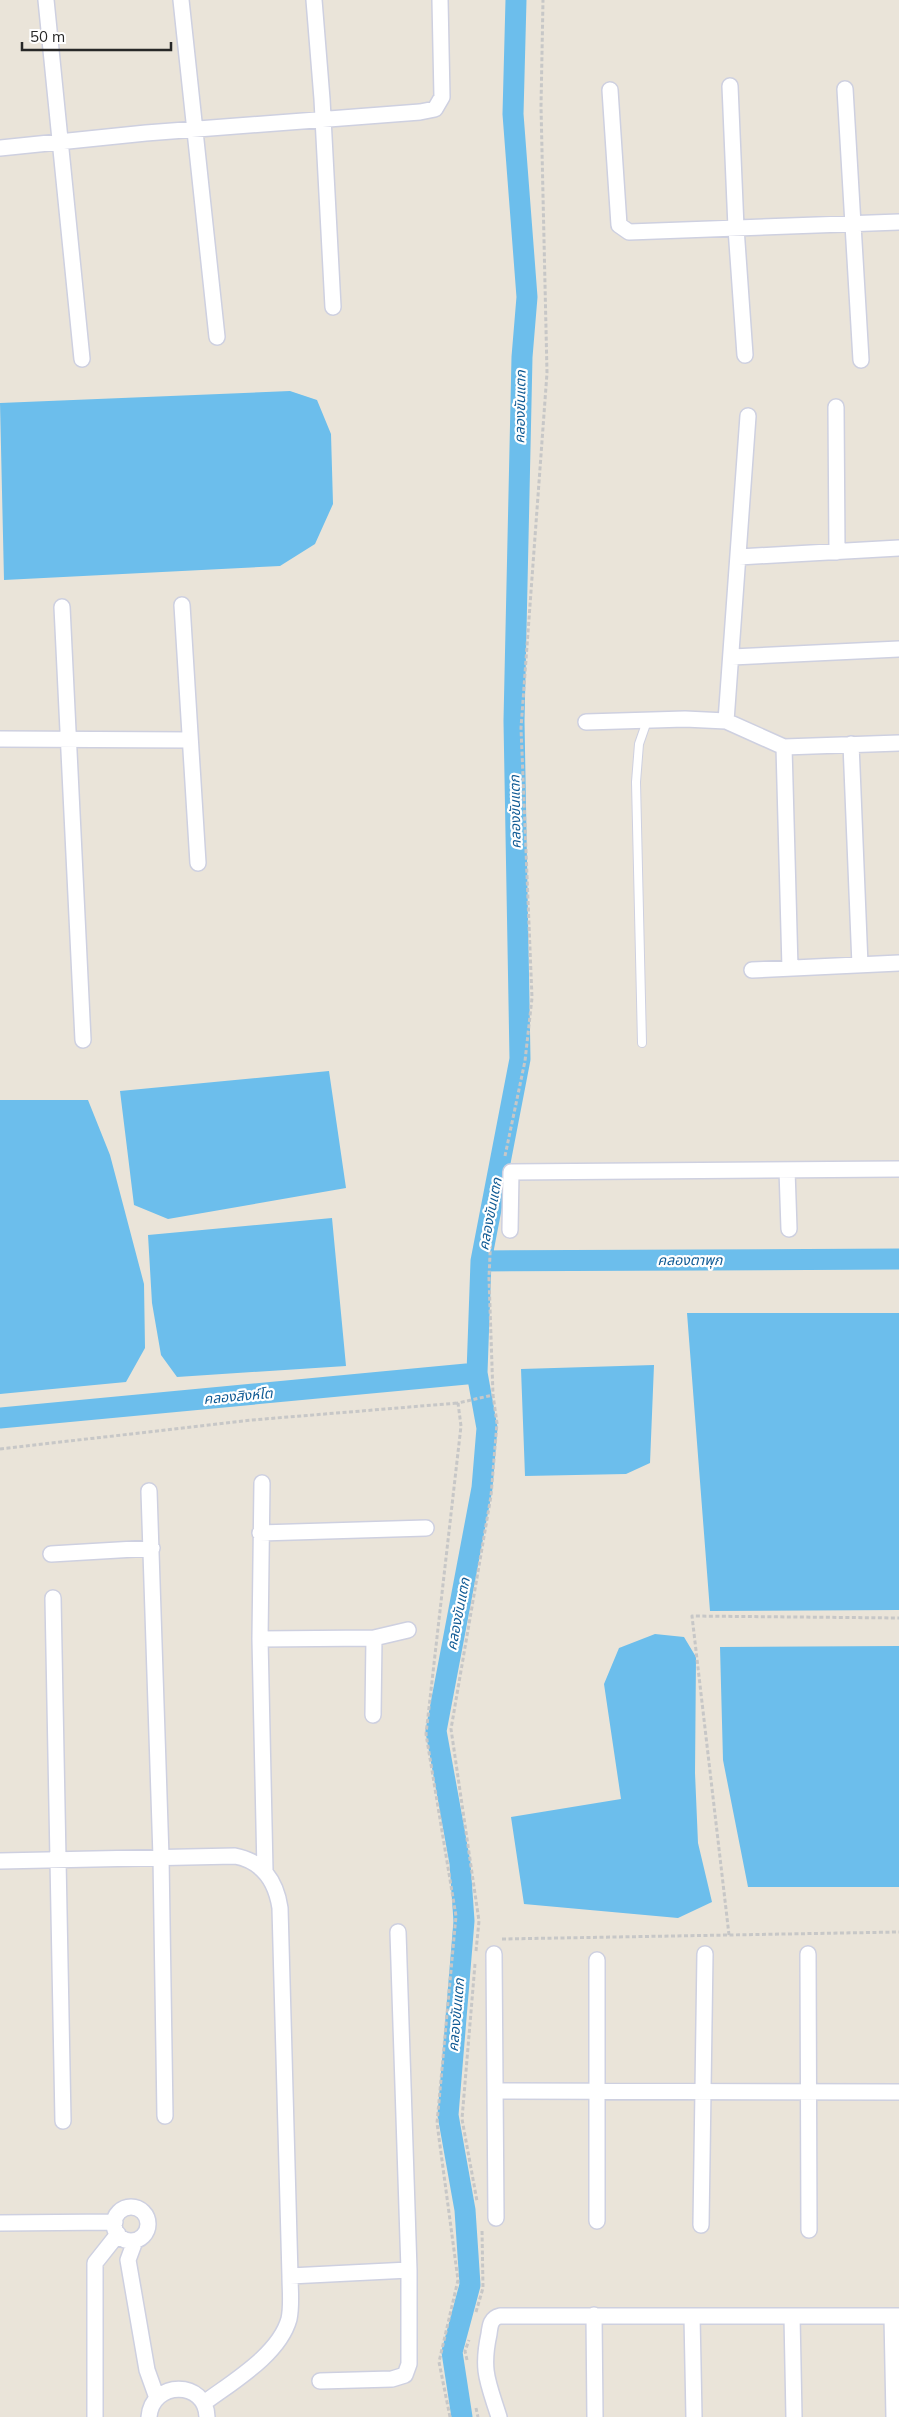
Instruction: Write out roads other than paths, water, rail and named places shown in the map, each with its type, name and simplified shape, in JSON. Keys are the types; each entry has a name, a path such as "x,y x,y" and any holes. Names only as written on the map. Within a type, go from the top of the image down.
{"street":[{"path":"46,0 82,360"},
{"path":"181,0 217,337"},
{"path":"314,0 323,120 333,307"},
{"path":"0,148 420,112 435,109 442,97 440,0"},
{"path":"730,86 736,228 745,355"},
{"path":"845,89 861,360"},
{"path":"610,90 619,225 629,232 643,233 899,222"},
{"path":"836,407 837,552"},
{"path":"726,721 748,416"},
{"path":"739,557 899,548"},
{"path":"182,605 198,863"},
{"path":"62,607 83,1040"},
{"path":"732,657 899,649"},
{"path":"586,722 685,718 726,721 784,747 899,742"},
{"path":"0,739 190,740"},
{"path":"851,744 860,964"},
{"path":"784,747 790,968"},
{"path":"752,970 899,963"},
{"path":"510,1230 511,1172 899,1169"},
{"path":"787,1170 789,1229"},
{"path":"262,1483 260,1639 265,1871"},
{"path":"150,1491 161,1857 165,2116"},
{"path":"260,1533 426,1528"},
{"path":"51,1554 152,1548"},
{"path":"53,1598 62,2122"},
{"path":"260,1639 374,1638 408,1630"},
{"path":"373,1715 374,1638"},
{"path":"0,1861 235,1856 252,1860 265,1871 276,1888 280,1908 290,2276 289,2319 276,2345 267,2355 206,2410 191,2391 182,2388 173,2389 157,2398 152,2405 149,2417"},
{"path":"320,2381 392,2379 405,2374 409,2364 409,2270 398,1932"},
{"path":"494,1947 496,2218"},
{"path":"701,2225 705,1954"},
{"path":"808,1954 809,2230"},
{"path":"597,1960 597,2221"},
{"path":"495,2091 899,2092"},
{"path":"95,2417 95,2263 116,2228 117,2215 127,2208 134,2208 145,2214 148,2227 141,2238 135,2241 122,2239 116,2228"},
{"path":"0,2223 116,2228"},
{"path":"135,2241 128,2260 147,2370 157,2398"},
{"path":"290,2276 409,2270"},
{"path":"594,2316 595,2417"},
{"path":"692,2316 694,2417"},
{"path":"792,2316 794,2417"},
{"path":"498,2417 485,2374 484,2358 491,2322 495,2317 896,2316 894,2417"}],"lane":[{"path":"642,1043 636,782 639,744 647,721"}],"water":[{"path":"290,391 317,400 331,434 333,504 315,544 280,566 4,580 0,403"},
{"path":"329,1071 346,1188 168,1219 134,1205 120,1091"},
{"path":"0,1100 88,1100 110,1155 144,1284 145,1348 126,1382 0,1394"},
{"path":"332,1218 346,1366 177,1377 161,1355 152,1303 148,1235"},
{"path":"687,1313 899,1313 899,1610 710,1611"},
{"path":"654,1365 650,1463 626,1474 525,1476 521,1369"},
{"path":"655,1634 684,1637 696,1657 695,1773 698,1843 712,1902 678,1918 524,1904 511,1817 621,1799 604,1684 619,1648"},
{"path":"899,1646 899,1887 748,1887 723,1760 720,1647"}],"waterway":[{"name":"คลองขันแตก","path":"462,2417 452,2352 470,2285 465,2210 448,2115 464,1921 460,1863 436,1731 482,1488 487,1428 477,1373 481,1261 520,1059 514,721 522,357 527,297 513,114 516,0"},
{"name":"คลองตาพุก","path":"481,1261 899,1259"},
{"name":"คลองสิงห์โต","path":"0,1418 477,1373"}]}
